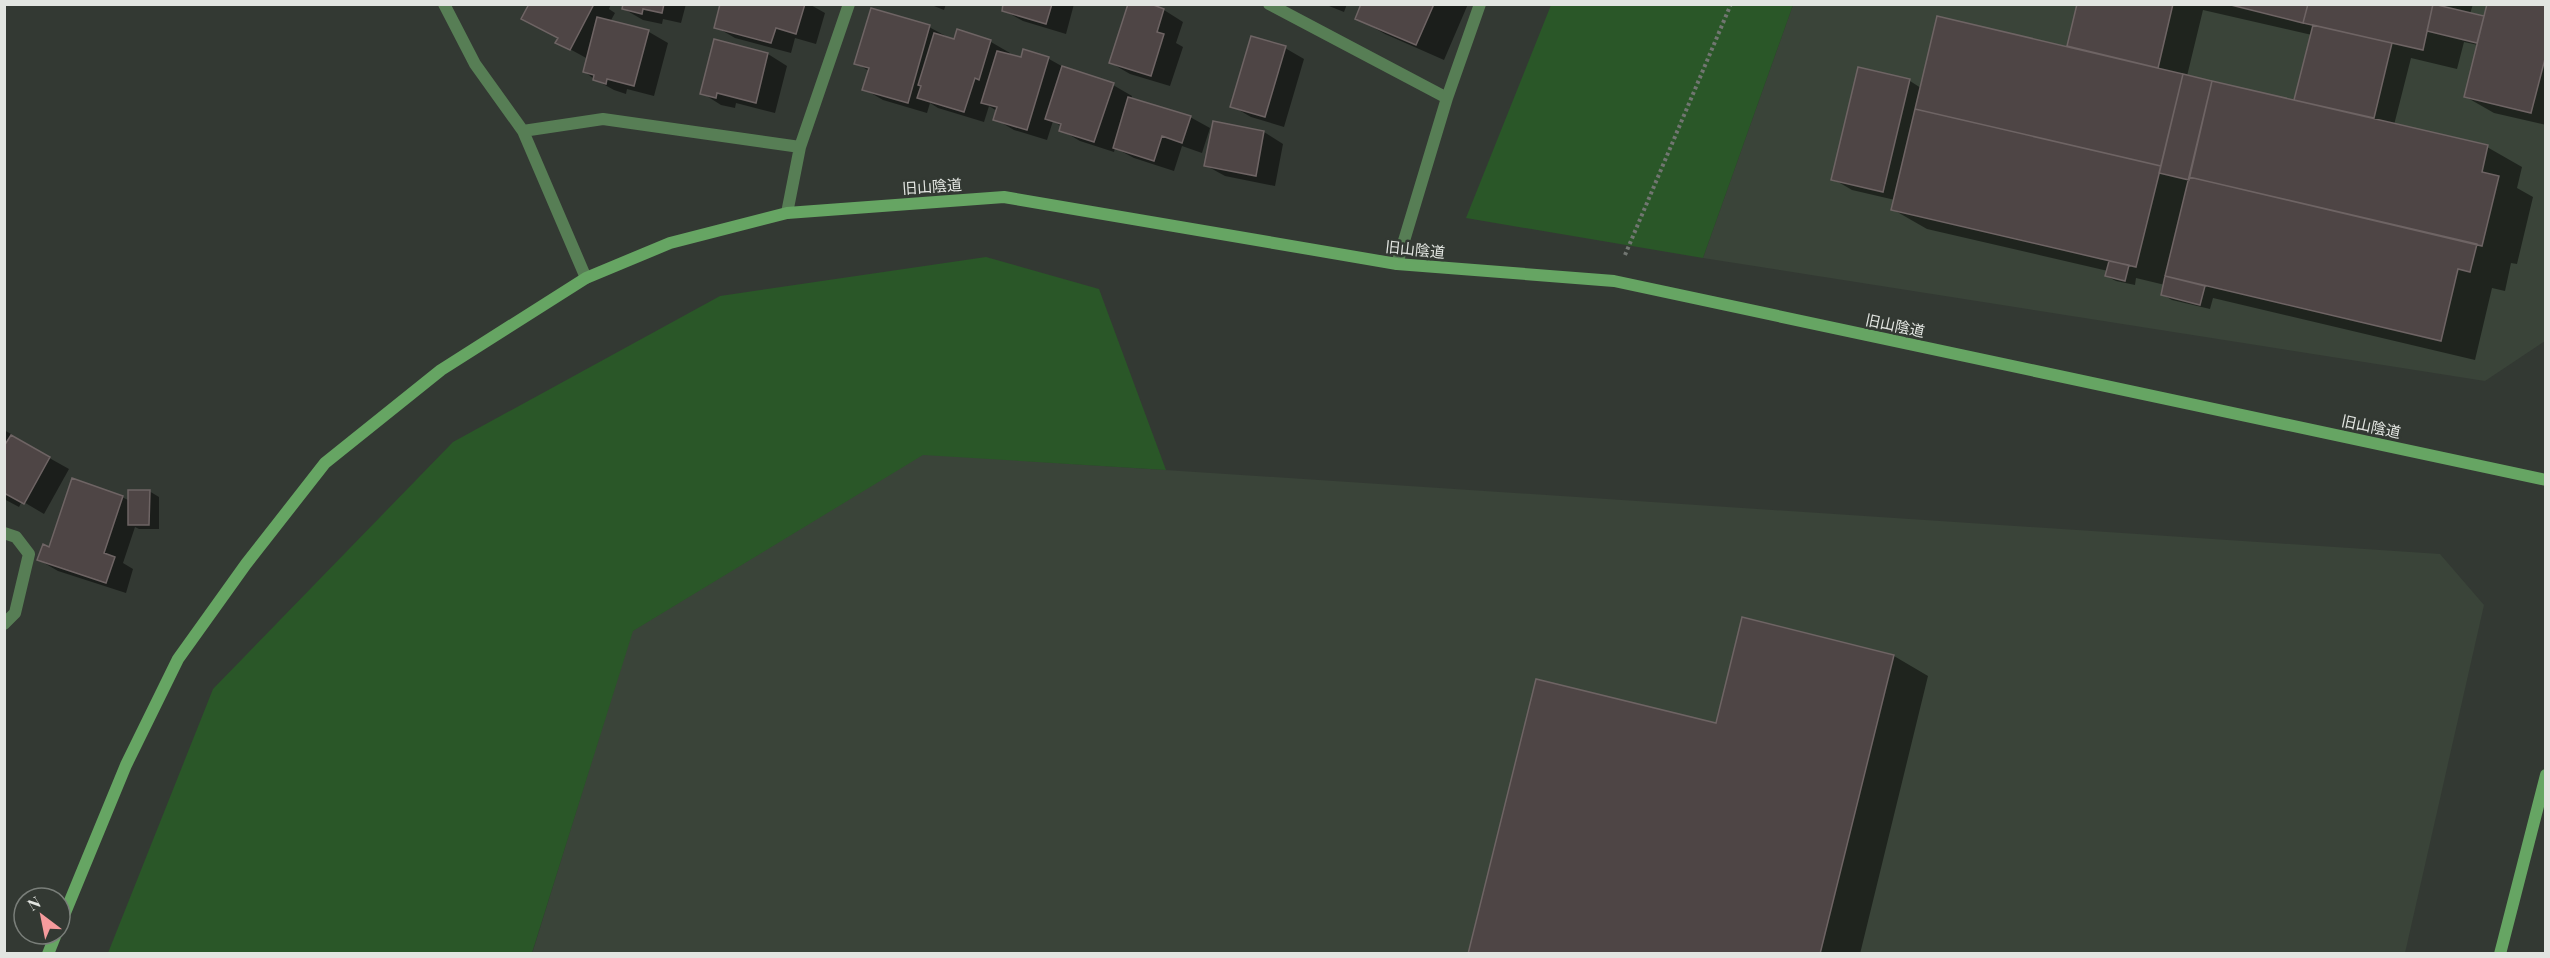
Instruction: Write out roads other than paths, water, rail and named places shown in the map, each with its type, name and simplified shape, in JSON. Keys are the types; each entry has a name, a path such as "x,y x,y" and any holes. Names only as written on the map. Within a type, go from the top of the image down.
{"street":[{"path":"444,4 475,64 522,130 586,278"},
{"path":"787,213 800,147 849,4"},
{"path":"1269,4 1447,98"},
{"path":"1397,264 1447,98 1480,4"},
{"path":"522,130 603,119 800,147"},
{"name":"旧山陰道","path":"72,896 126,765 178,659 246,564 325,463 441,370 586,278 670,243 787,213 1004,197 1397,264 1614,281 2546,480"},
{"path":"4,533 16,537 29,554 15,613 4,624"},
{"path":"2500,954 2546,775"}]}
